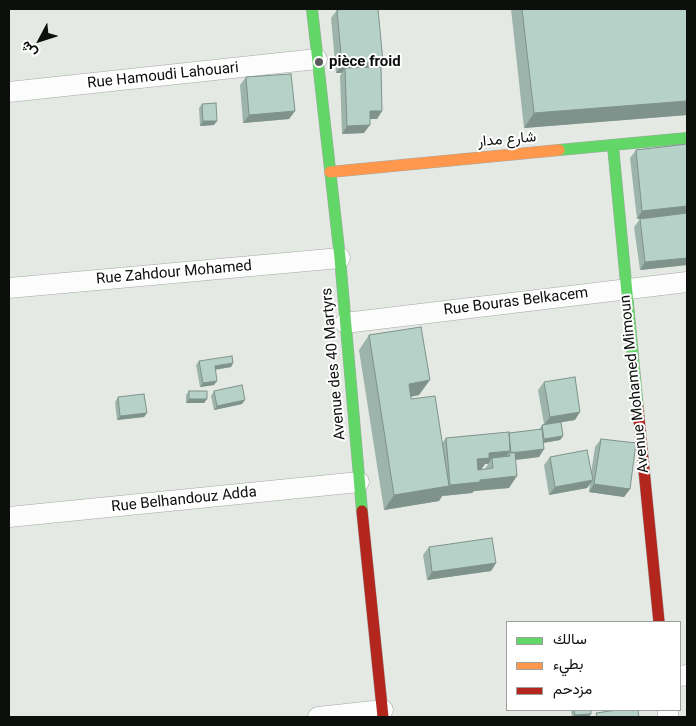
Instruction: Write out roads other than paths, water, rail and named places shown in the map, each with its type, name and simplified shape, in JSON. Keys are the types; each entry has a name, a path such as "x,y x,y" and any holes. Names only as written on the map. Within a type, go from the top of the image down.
{"street":[{"name":"Avenue des 40 Martyrs","path":"312,9 340,258 359,482 383,714"},
{"name":"Rue Hamoudi Lahouari","path":"9,92 317,59"},
{"name":"شارع مدار","path":"330,172 687,138"},
{"name":"Avenue Mohamed Mimoun","path":"613,146 659,621"},
{"name":"Rue Zahdour Mohamed","path":"9,288 340,258"},
{"name":"Rue Bouras Belkacem","path":"345,323 687,282"},
{"name":"Rue Belhandouz Adda","path":"9,517 359,482"},
{"path":"318,717 383,714"}],"place":[{"name":"pièce froid","path":"319,62"}]}
